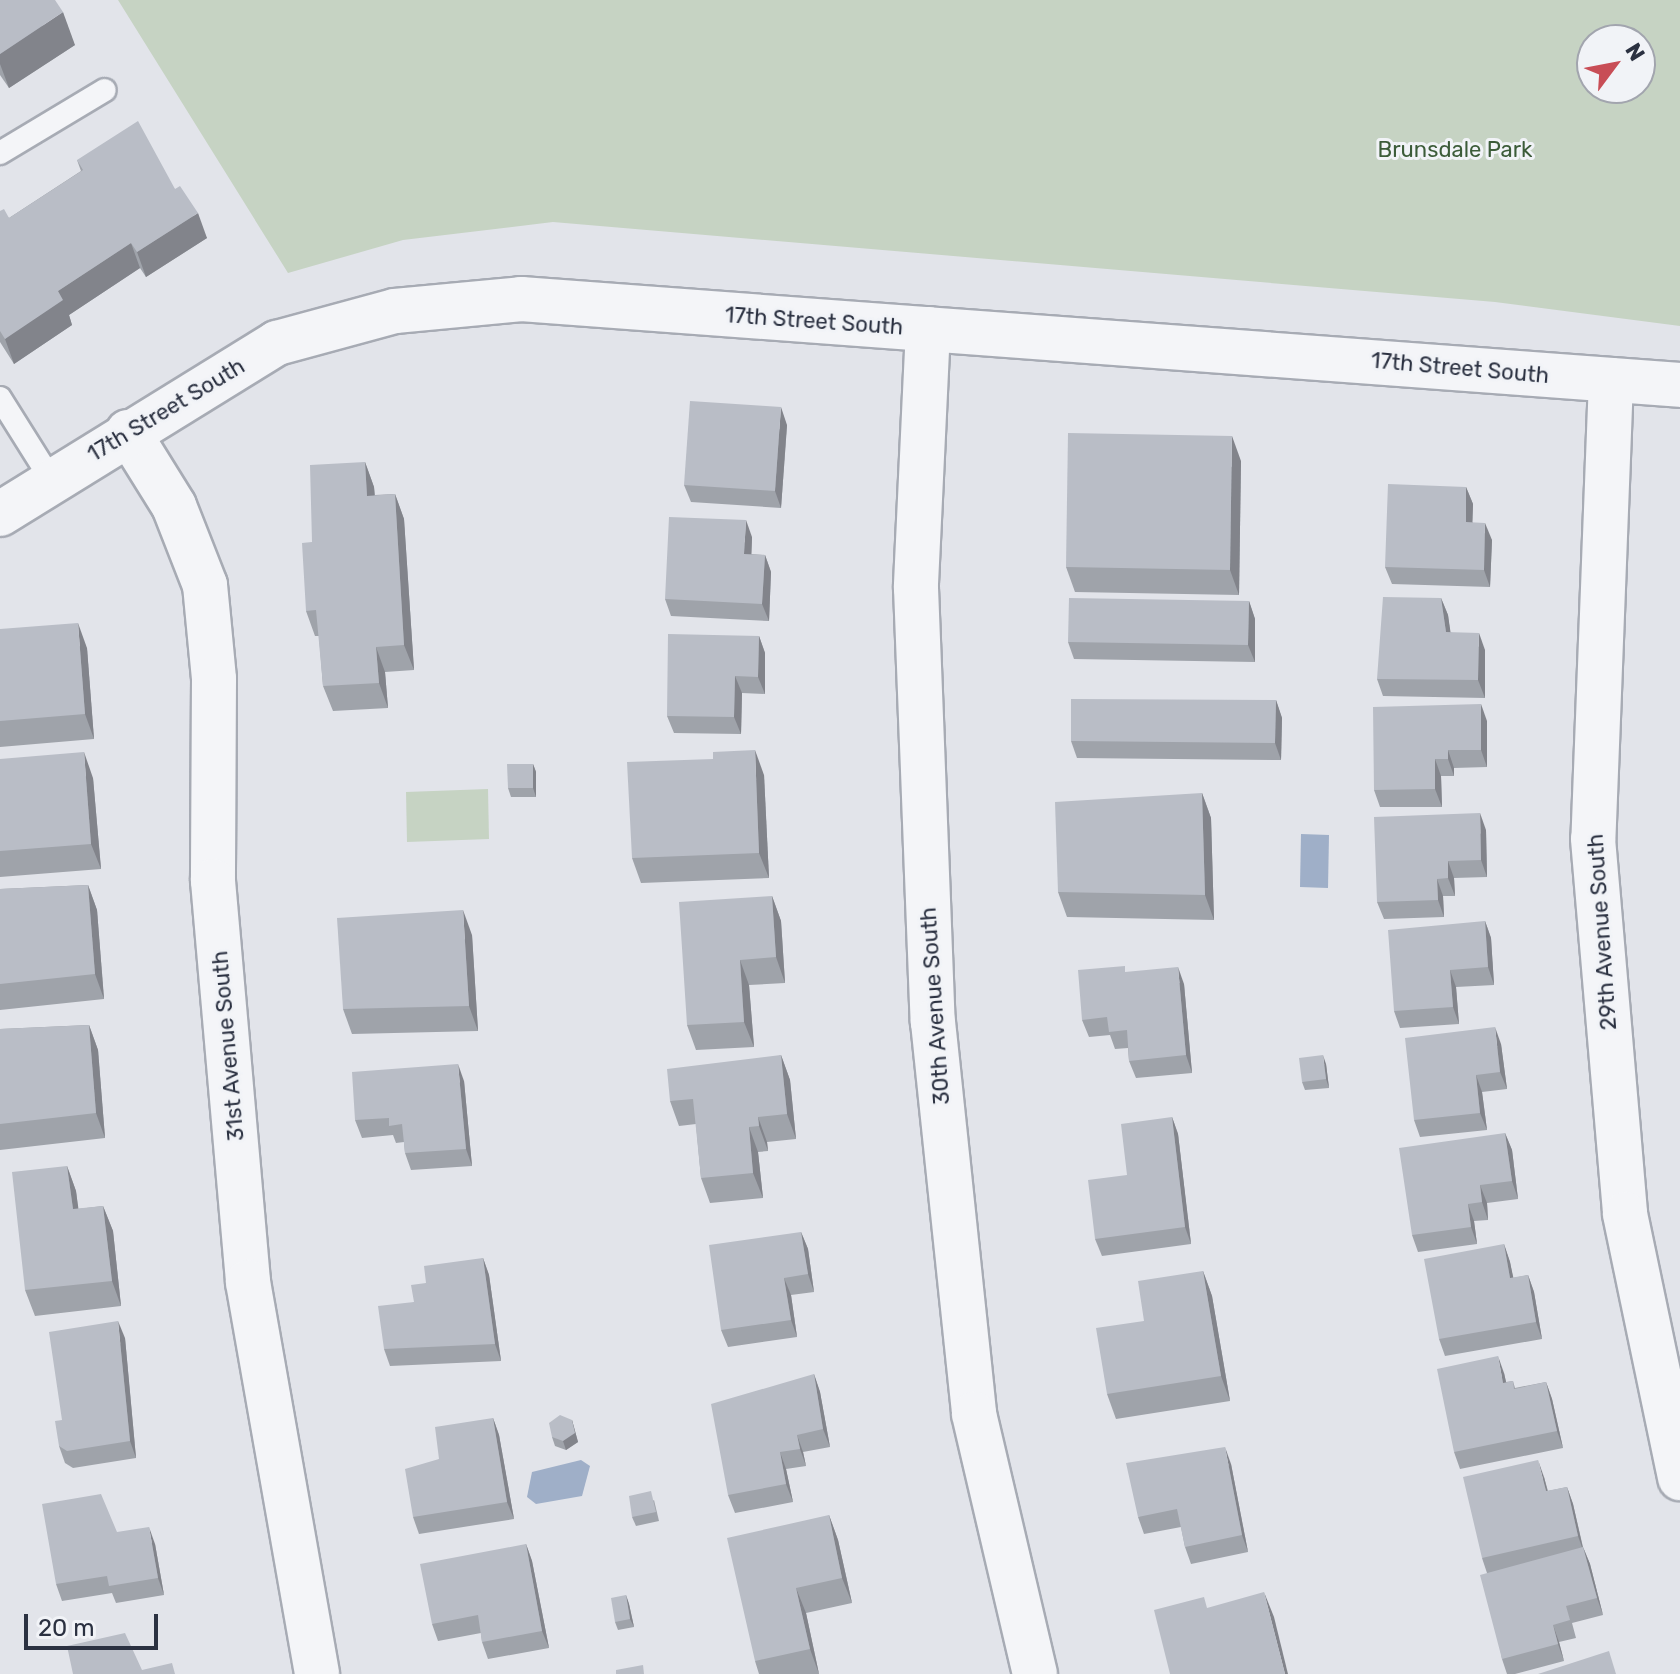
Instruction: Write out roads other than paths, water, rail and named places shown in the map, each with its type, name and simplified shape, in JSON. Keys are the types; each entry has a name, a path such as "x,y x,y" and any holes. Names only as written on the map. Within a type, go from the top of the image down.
{"street":[{"name":"17th Street South","path":"0,514 128,432 277,343 395,311 521,299 1680,385"},
{"name":"30th Avenue South","path":"928,329 916,588 933,1022 974,1414 1035,1674"},
{"name":"29th Avenue South","path":"1611,380 1593,839 1625,1214 1680,1478"},
{"name":"31st Avenue South","path":"128,432 174,506 205,585 214,679 213,881 248,1282 317,1674"}],"lane":[{"path":"0,153 105,90"},
{"path":"0,398 52,481"}],"water":[{"path":"1301,834 1329,835 1328,888 1300,887"},
{"path":"581,1460 590,1466 582,1496 536,1504 527,1497 532,1472"}],"park label":[{"name":"Brunsdale Park","path":"1455,150"}]}
